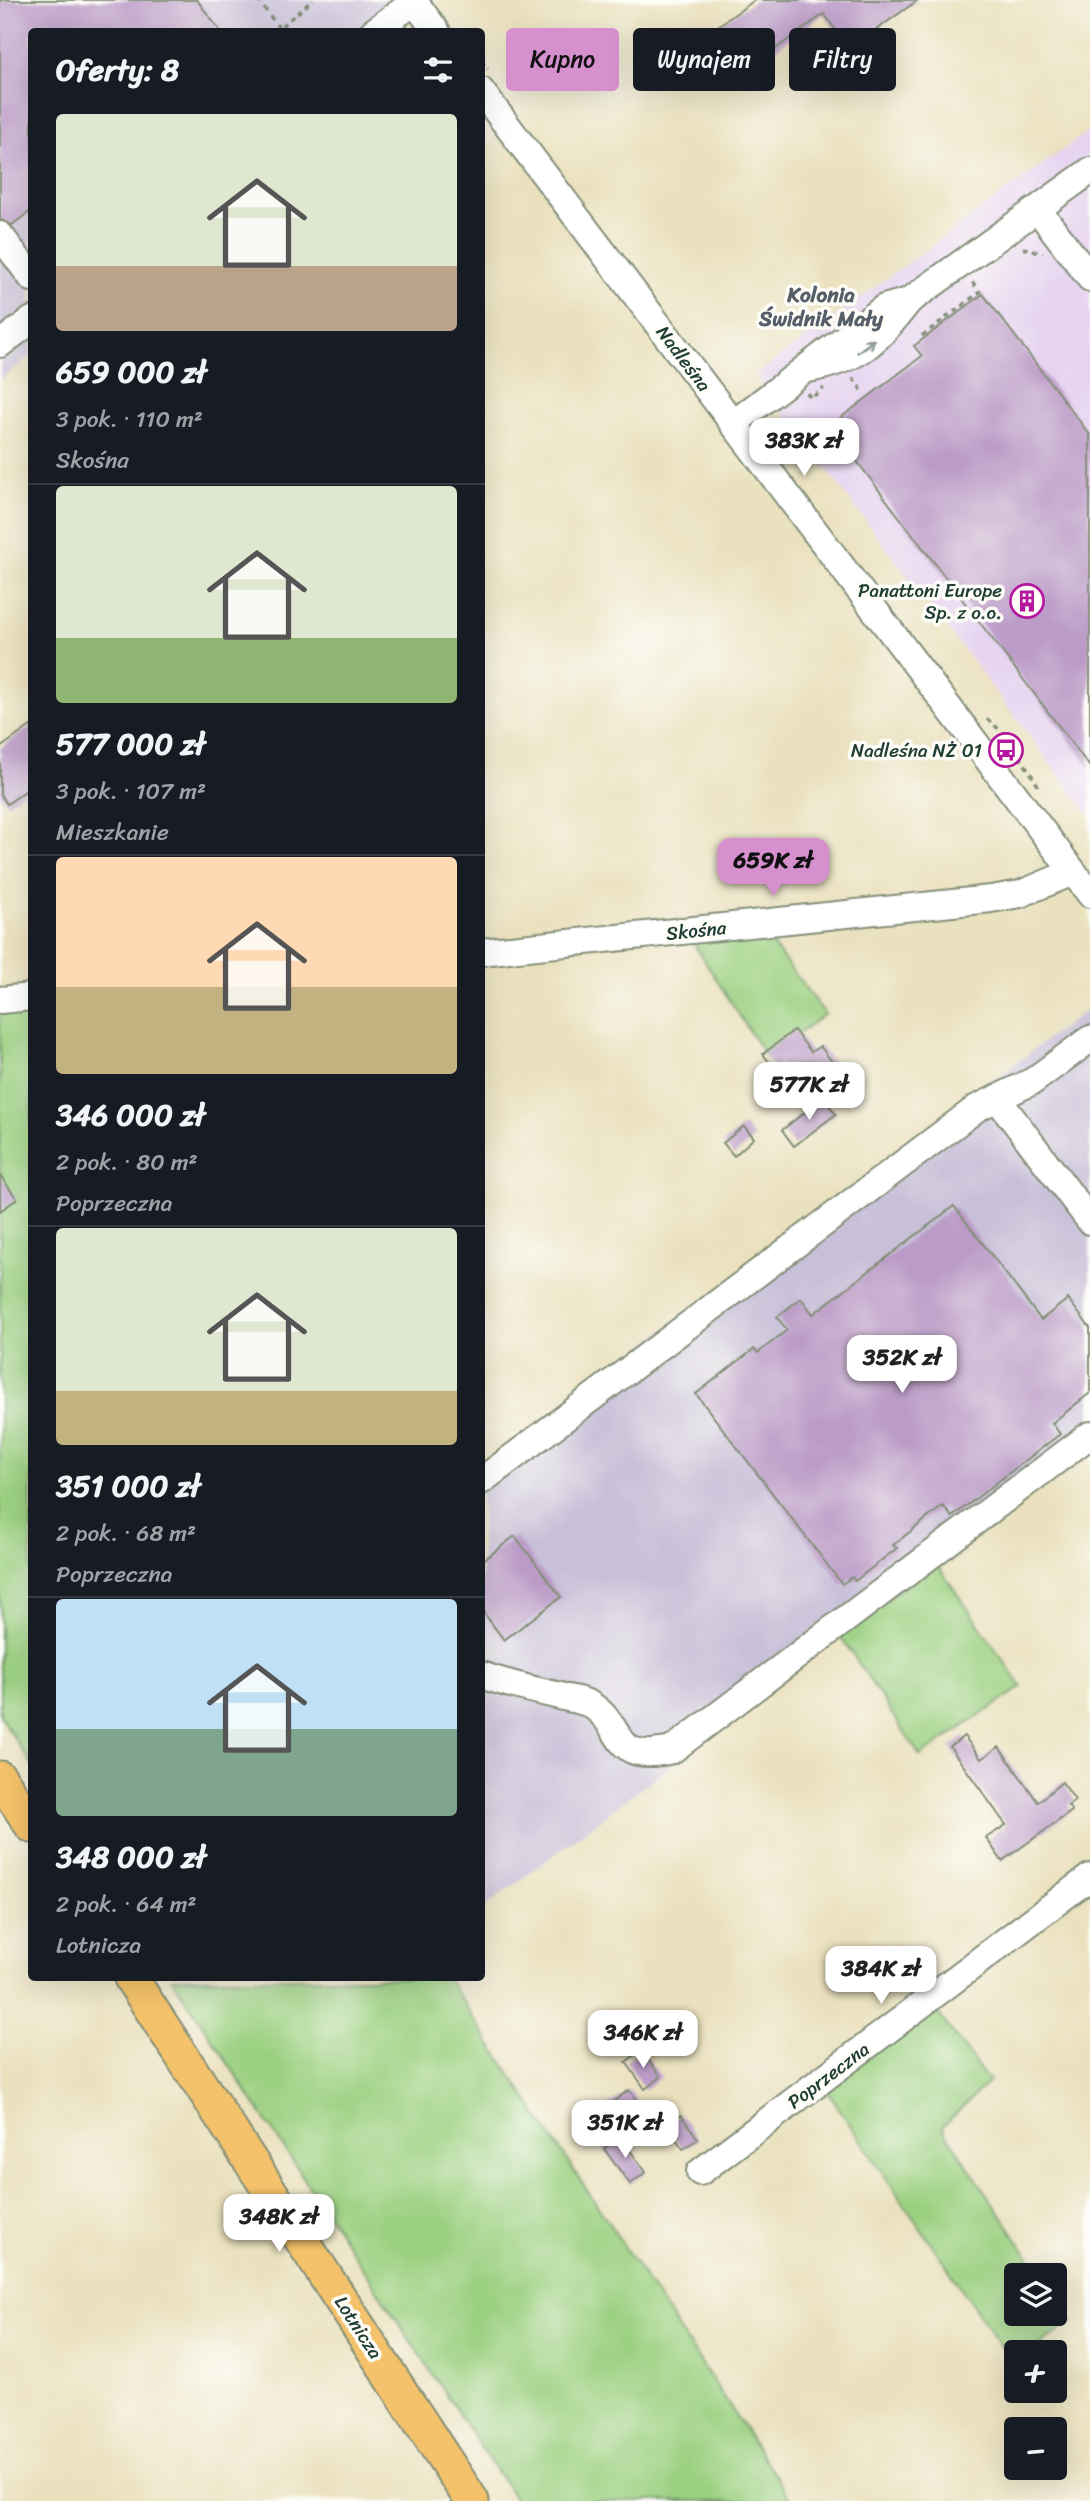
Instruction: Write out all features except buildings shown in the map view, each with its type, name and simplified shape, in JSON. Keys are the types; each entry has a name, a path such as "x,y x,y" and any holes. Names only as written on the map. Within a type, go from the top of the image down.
{"main road":[{"path":"0,1778 28,1820"},
{"name":"Lotnicza","path":"133,1981 472,2501"}],"street":[{"path":"378,28 413,1 433,28"},
{"name":"Nadleśna","path":"485,96 1090,894"},
{"path":"733,424 884,308 909,301 1039,211 1090,172"},
{"path":"1039,211 1090,278"},
{"path":"0,235 28,273"},
{"path":"0,344 28,323"},
{"name":"Skośna","path":"485,952 991,900 1020,894 1073,872"},
{"path":"0,1000 28,997"},
{"path":"485,1478 977,1108 1033,1081 1090,1039"},
{"path":"997,1098 1090,1221"},
{"path":"485,1676 590,1704 606,1719 619,1741 637,1752 672,1750 1090,1435"},
{"name":"Poprzeczna","path":"700,2172 1090,1877"}],"path":[{"path":"258,0 279,28 313,0"},
{"path":"922,336 980,292 968,278"},
{"path":"847,371 863,392"}],"shaded area":[{"path":"0,0 386,0 409,28 28,28 28,358 0,380"},
{"path":"1090,130 1090,816 755,375"},
{"path":"1090,1007 1090,1447 485,1907 485,1466"}],"green space":[{"path":"762,931 825,1014 766,1057 692,941"},
{"path":"28,1005 28,1759 0,1716 0,1008"},
{"path":"936,1563 1022,1687 920,1756 839,1634"},
{"path":"174,1981 449,1981 792,2501 516,2501"},
{"path":"932,2005 989,2082 942,2127 1033,2263 1004,2263 1004,2326 1067,2326 1047,2340 1004,2340 1004,2350 827,2091"}],"place":[{"name":"Panattoni Europe Sp. z o.o.","path":"1027,601"},
{"name":"Nadleśna NŻ 01","path":"1006,750"}],"district":[{"name":"Kolonia Świdnik Mały","path":"821,307"}]}
